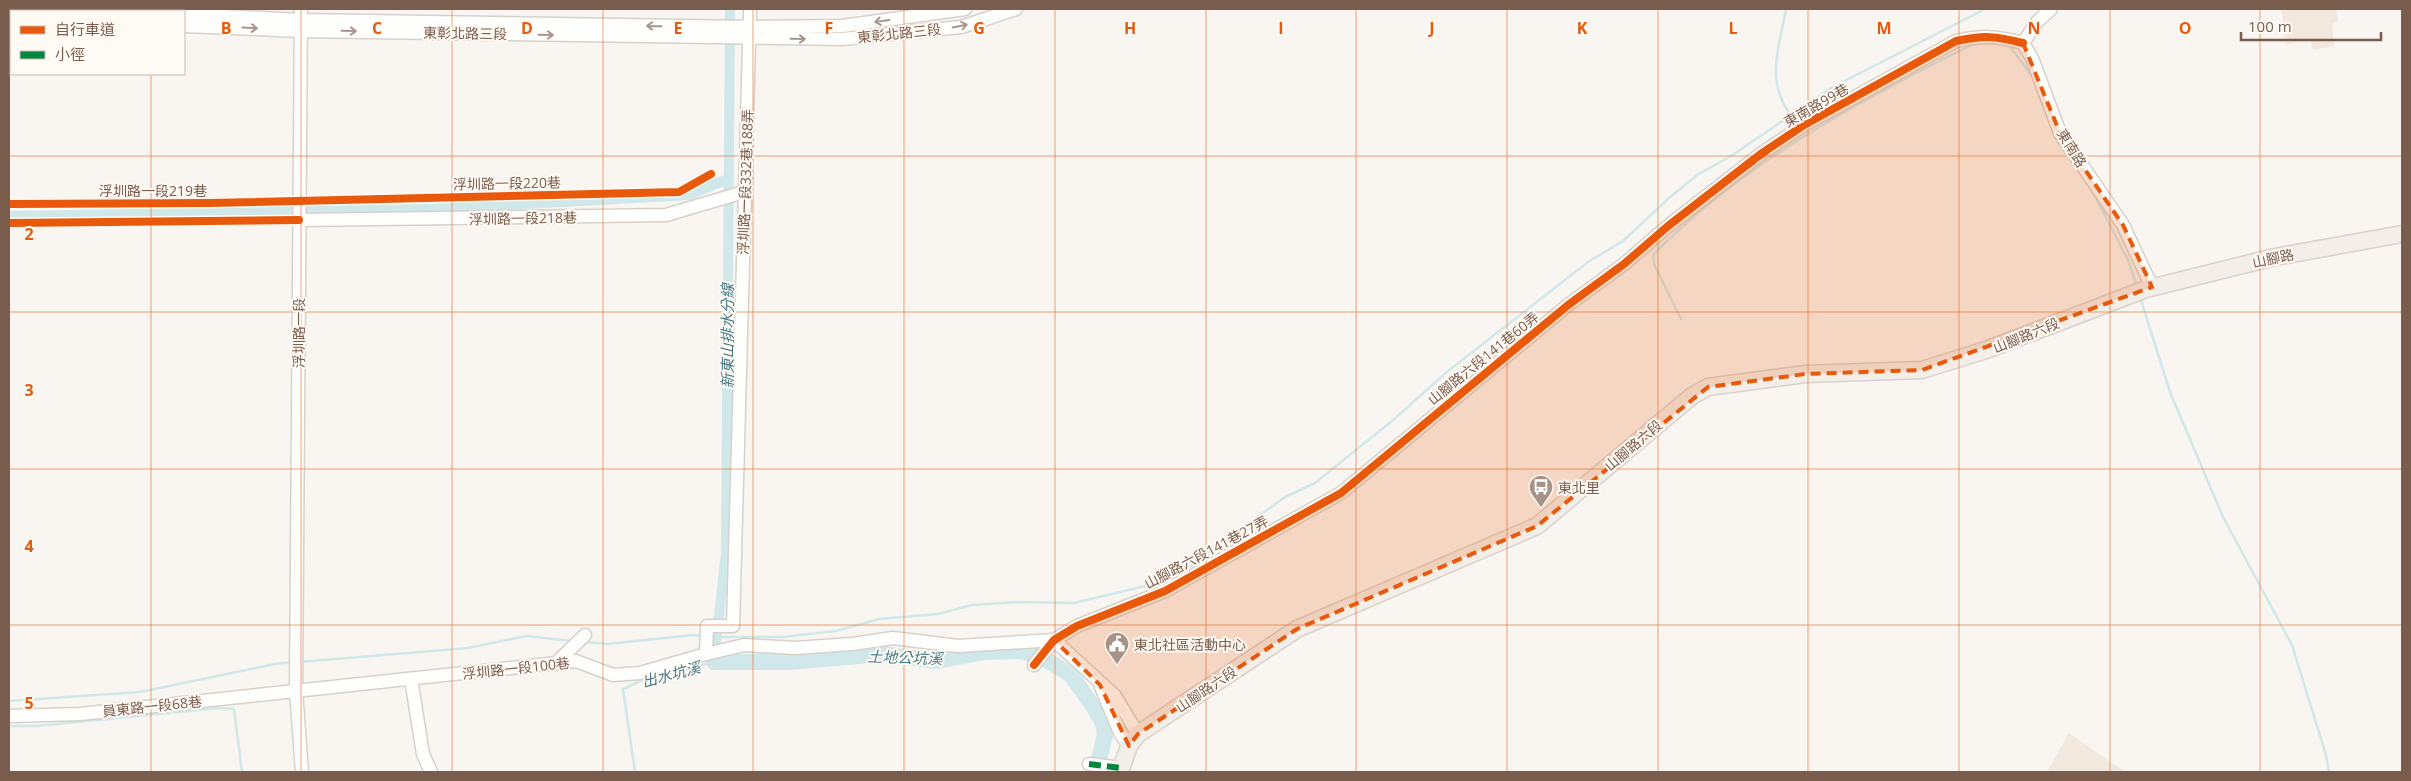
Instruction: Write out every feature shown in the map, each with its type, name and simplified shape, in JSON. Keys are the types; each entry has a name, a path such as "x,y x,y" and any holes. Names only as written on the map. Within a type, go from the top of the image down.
{"main road":[{"name":"山腳路","path":"2128,295 2149,288 2275,257 2402,234"},
{"name":"山腳路六段","path":"1133,740 1297,629 1537,526 1692,396 1708,387 1805,374 1922,370 1986,350 2128,295"},
{"path":"1120,770 1133,740"}],"street":[{"path":"57,9 85,10"},
{"name":"浮圳路一段332巷188弄","path":"706,654 708,626 732,626 750,9"},
{"name":"東彰北路三段","path":"749,33 842,26 965,9"},
{"name":"東彰北路三段","path":"301,20 749,33 843,39 952,28 1016,9"},
{"path":"2023,43 2037,22 2051,9"},
{"path":"185,14 301,20"},
{"path":"185,26 301,20"},
{"name":"浮圳路一段","path":"301,20 298,204 296,690 302,772"},
{"name":"東南路99巷","path":"1644,247 1762,153 1804,125 1956,41 1978,36 1991,36 2023,43"},
{"name":"東南路","path":"2023,43 2032,58 2060,133 2123,225 2149,288"},
{"name":"浮圳路一段218巷","path":"299,220 666,215 719,201 744,192"},
{"name":"山腳路六段141巷60弄","path":"1341,493 1509,352 1644,247"},
{"name":"山腳路六段141巷27弄","path":"1054,640 1077,626 1165,591 1321,502 1341,493"},
{"path":"556,663 585,634"},
{"name":"浮圳路一段100巷","path":"296,690 576,661 612,675 640,673 706,654 744,646 795,648 893,638 958,646 1054,640"},
{"path":"1034,665 1054,640 1081,664 1100,685 1115,696 1133,740"},
{"path":"411,679 423,754 431,772"},
{"name":"員東路一段68巷","path":"9,716 80,714 296,690"},
{"path":"1089,764 1120,770"}],"highlighted area":[{"path":"1991,36 2023,43 2060,133 2123,225 2152,287 1922,370 1805,374 1708,387 1537,526 1297,629 1138,734 1129,746 1100,685 1054,640 1077,626 1165,591 1341,493 1668,226 1804,125 1956,41"}],"shaded area":[{"path":"2282,9 2336,9 2338,21 2332,24 2334,46 2313,50 2310,39 2285,45"},
{"path":"2069,733 2125,772 2047,772"}],"waterway":[{"name":"新東山排水分線","path":"714,662 726,552 730,9"},
{"path":"1786,9 1777,55 1777,83 1780,96 1787,110 1798,124"},
{"path":"712,637 783,637 836,631 879,619 938,614 972,605 1018,602 1074,603 1158,583 1183,571 1285,497 1315,483 1392,421 1448,371 1588,262 1623,241 1697,175 1731,156 1831,88 1985,9"},
{"path":"1681,319 1654,264 1653,255 1688,222 1725,191 1804,136 1888,88 1973,44"},
{"path":"2009,45 2034,79"},
{"path":"9,216 434,209 689,195 728,179"},
{"path":"2092,190 2128,260 2137,287"},
{"path":"2140,297 2170,392 2223,517 2292,645 2326,755 2329,772"},
{"path":"585,642 608,644 693,635 704,636"},
{"path":"299,662 468,648 526,636 572,641"},
{"name":"土地公坑溪","path":"714,662 789,662 882,654 936,661 986,652 1021,651 1045,659 1071,675 1095,709 1103,723 1105,735 1096,772"},
{"path":"9,701 140,692 291,662"},
{"name":"出水坑溪","path":"635,772 623,689 638,682 714,662"},
{"path":"9,726 37,726 218,708 234,709 242,772"}],"marked path":[{"path":"1089,764 1121,768"}],"cycle path":[{"path":"1034,665 1054,640 1077,626 1165,591 1341,493 1568,305 1624,264 1668,226 1762,153 1804,125 1956,41 1990,37 2023,43"},
{"name":"浮圳路一段220巷","path":"9,204 210,203 679,192 711,174"},
{"path":"9,223 299,220"}],"place":[{"name":"東北里","path":"1541,508"},
{"name":"東北社區活動中心","path":"1117,665"}]}
